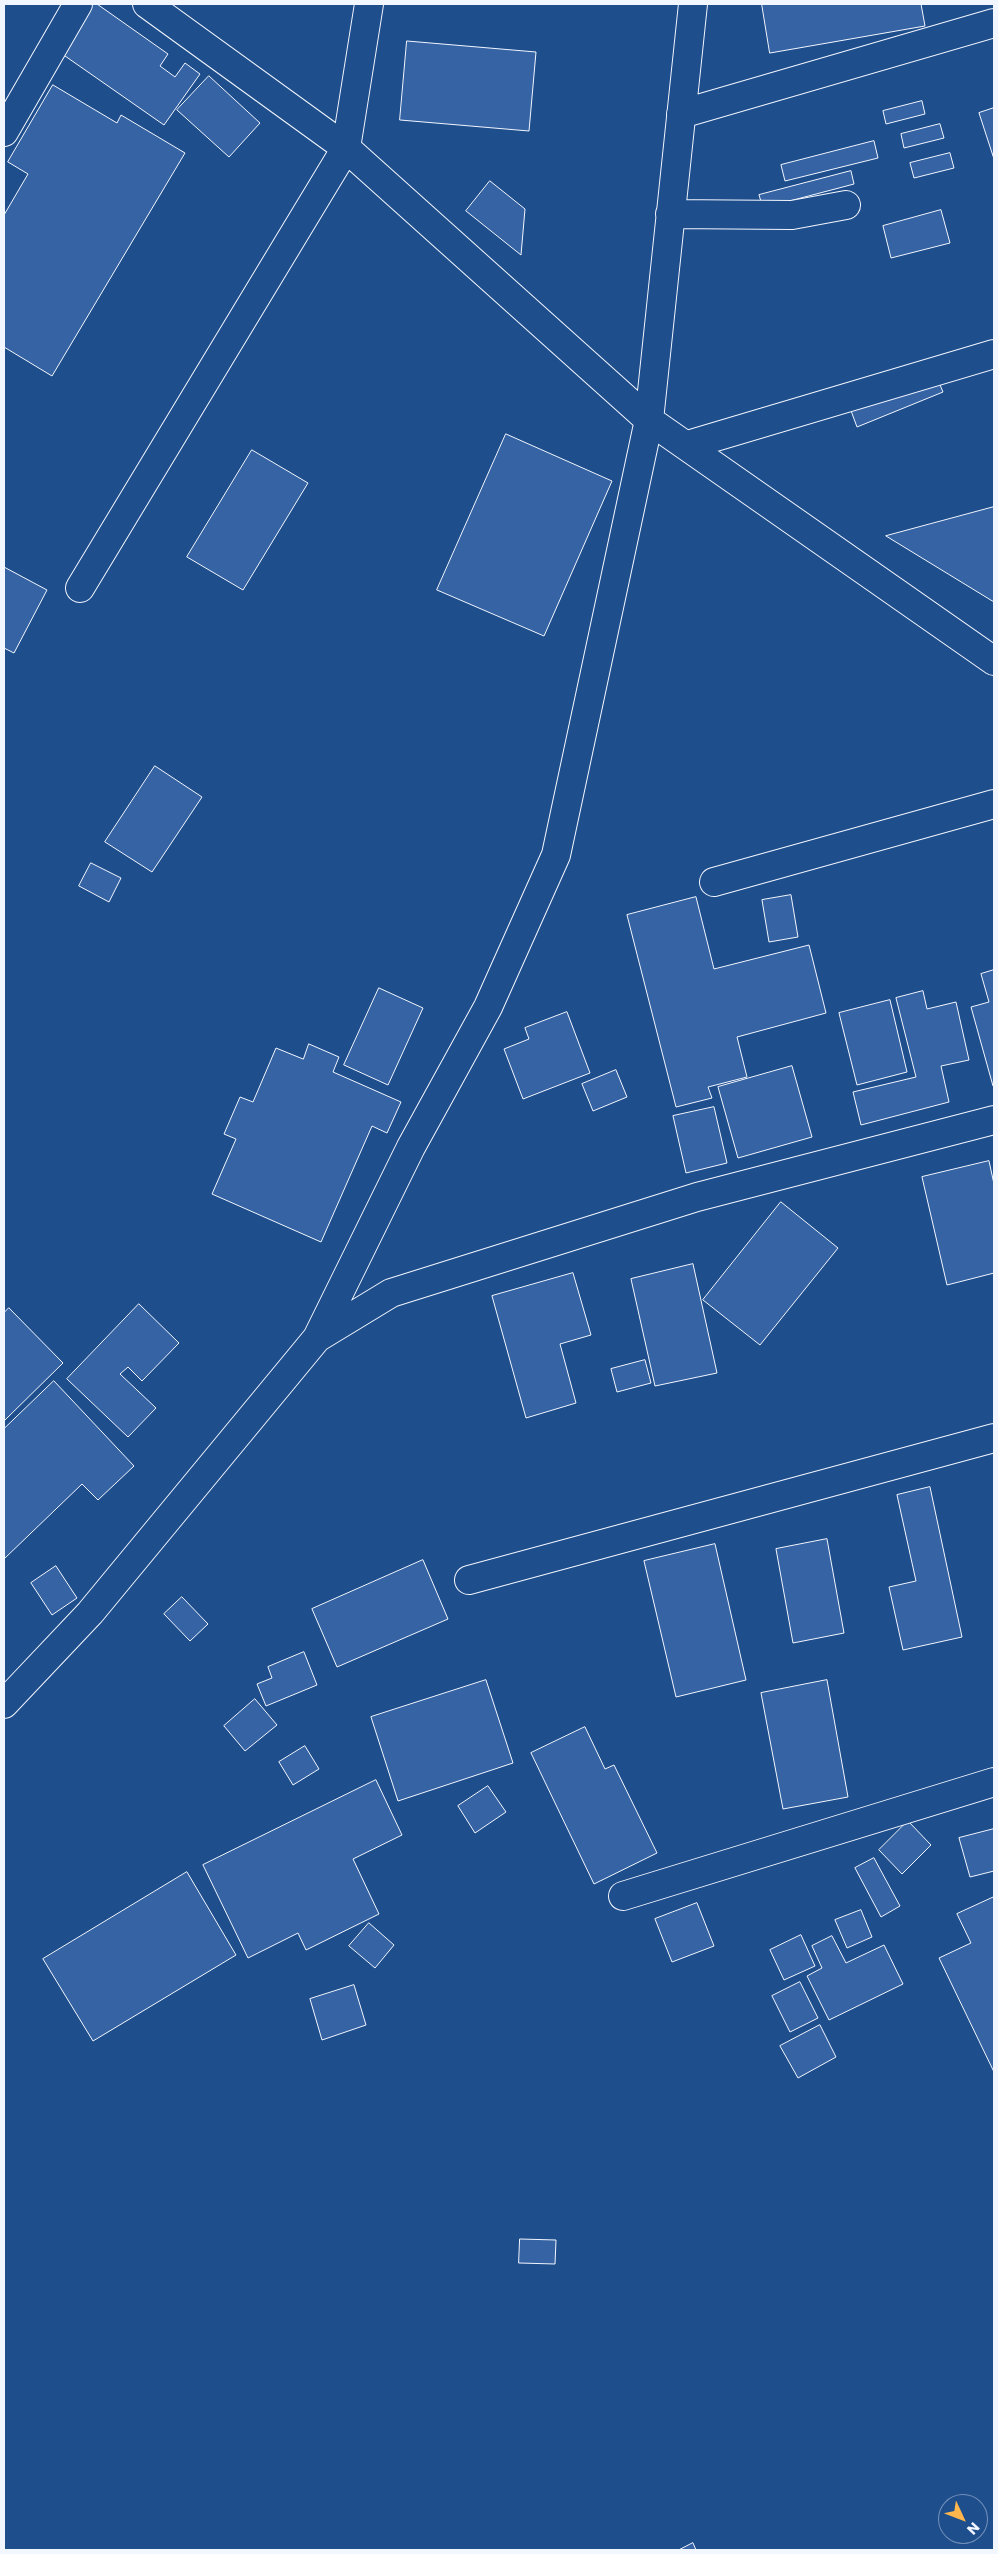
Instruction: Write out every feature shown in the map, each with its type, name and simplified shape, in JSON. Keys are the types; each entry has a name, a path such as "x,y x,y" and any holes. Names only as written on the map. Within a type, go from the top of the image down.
{"street":[{"path":"4,132 78,4"},
{"path":"147,4 346,148 649,420 994,660"},
{"path":"80,588 346,148 369,4"},
{"path":"4,1704 90,1613 317,1338 411,1148 488,1007 556,855 649,420 693,4"},
{"path":"681,114 994,23"},
{"path":"670,214 792,214 846,204"},
{"path":"688,446 994,354"},
{"path":"714,882 994,804"},
{"path":"317,1338 391,1293 697,1197 994,1120"},
{"path":"469,1580 994,1438"},
{"path":"623,1896 994,1782"}],"building":[{"path":"86,4 97,4 168,54 160,66 175,77 185,63 200,74 164,125 55,49"},
{"path":"762,4 921,4 925,26 770,53"},
{"path":"407,41 536,52 529,131 400,120"},
{"path":"209,76 260,123 229,157 177,110"},
{"path":"53,85 117,123 121,115 185,153 52,376 4,347 4,215 28,174 8,162"},
{"path":"922,101 925,114 886,124 883,111"},
{"path":"994,108 994,159 979,113"},
{"path":"940,124 944,138 904,148 901,134"},
{"path":"874,141 878,158 785,181 781,165"},
{"path":"950,153 954,168 914,178 910,163"},
{"path":"851,171 854,184 763,208 759,195"},
{"path":"490,181 525,209 521,255 466,211"},
{"path":"941,210 950,243 891,258 883,226"},
{"path":"935,373 943,392 857,427 850,408"},
{"path":"506,434 612,481 544,636 437,590"},
{"path":"252,450 308,483 243,590 187,557"},
{"path":"994,507 994,602 886,536"},
{"path":"4,567 47,590 14,653 4,648"},
{"path":"155,766 202,797 152,872 105,842"},
{"path":"91,863 121,878 109,902 79,886"},
{"path":"791,895 798,937 769,942 762,900"},
{"path":"696,897 714,969 809,945 826,1013 737,1037 747,1077 708,1087 712,1098 676,1107 627,915"},
{"path":"994,970 993,1086 971,1007 989,1002 981,974"},
{"path":"379,988 423,1008 388,1085 344,1065"},
{"path":"923,991 927,1009 956,1002 969,1060 941,1066 949,1102 861,1125 853,1092 916,1077 896,998"},
{"path":"890,1000 907,1072 857,1085 839,1013"},
{"path":"567,1012 590,1073 523,1099 504,1049 529,1039 525,1028"},
{"path":"309,1044 339,1057 333,1072 401,1102 387,1133 372,1126 321,1242 212,1194 236,1139 224,1134 240,1097 253,1102 276,1048 303,1059"},
{"path":"792,1066 812,1137 738,1158 718,1087"},
{"path":"616,1070 627,1097 593,1111 582,1084"},
{"path":"714,1107 727,1163 686,1173 673,1116"},
{"path":"989,1161 994,1184 994,1273 947,1285 922,1177"},
{"path":"781,1202 838,1248 760,1345 703,1300"},
{"path":"693,1264 717,1373 655,1386 631,1279"},
{"path":"573,1273 591,1335 560,1344 576,1403 526,1418 492,1296"},
{"path":"139,1304 179,1343 142,1381 128,1367 120,1374 156,1408 128,1437 67,1379"},
{"path":"9,1308 63,1363 4,1421 4,1313"},
{"path":"645,1360 651,1383 617,1392 611,1369"},
{"path":"54,1381 134,1466 98,1500 82,1484 4,1559 4,1429"},
{"path":"930,1487 962,1637 903,1650 889,1587 916,1581 897,1495"},
{"path":"827,1539 844,1633 793,1643 776,1549"},
{"path":"715,1544 746,1680 676,1697 644,1561"},
{"path":"423,1560 448,1619 337,1667 312,1609"},
{"path":"56,1566 77,1598 52,1615 31,1583"},
{"path":"182,1597 208,1624 190,1641 164,1614"},
{"path":"304,1652 317,1685 266,1706 257,1684 272,1678 268,1667"},
{"path":"486,1680 513,1763 398,1801 371,1717"},
{"path":"827,1680 848,1797 783,1809 761,1693"},
{"path":"255,1699 277,1725 245,1751 224,1726"},
{"path":"585,1727 605,1769 614,1765 657,1853 594,1884 531,1753"},
{"path":"305,1746 319,1769 293,1785 279,1762"},
{"path":"376,1780 402,1835 353,1859 379,1914 306,1950 298,1933 248,1958 203,1865"},
{"path":"488,1786 506,1812 475,1833 458,1806"},
{"path":"908,1821 931,1845 902,1874 879,1850"},
{"path":"994,1829 994,1871 970,1877 959,1838"},
{"path":"874,1858 900,1906 881,1917 855,1868"},
{"path":"187,1872 236,1955 93,2041 43,1959"},
{"path":"994,1897 994,2072 939,1958 971,1943 957,1914"},
{"path":"697,1903 714,1946 672,1962 655,1919"},
{"path":"861,1910 872,1937 847,1948 835,1920"},
{"path":"369,1923 394,1945 375,1968 349,1946"},
{"path":"801,1935 815,1966 784,1980 770,1950"},
{"path":"832,1936 846,1963 884,1945 903,1984 829,2020 807,1976 822,1968 812,1946"},
{"path":"800,1982 818,2018 790,2032 772,1996"},
{"path":"354,1985 366,2025 322,2040 310,1999"},
{"path":"820,2025 836,2057 798,2078 780,2046"},
{"path":"520,2239 556,2240 555,2264 519,2263"},
{"path":"693,2543 696,2550 679,2550"}]}
